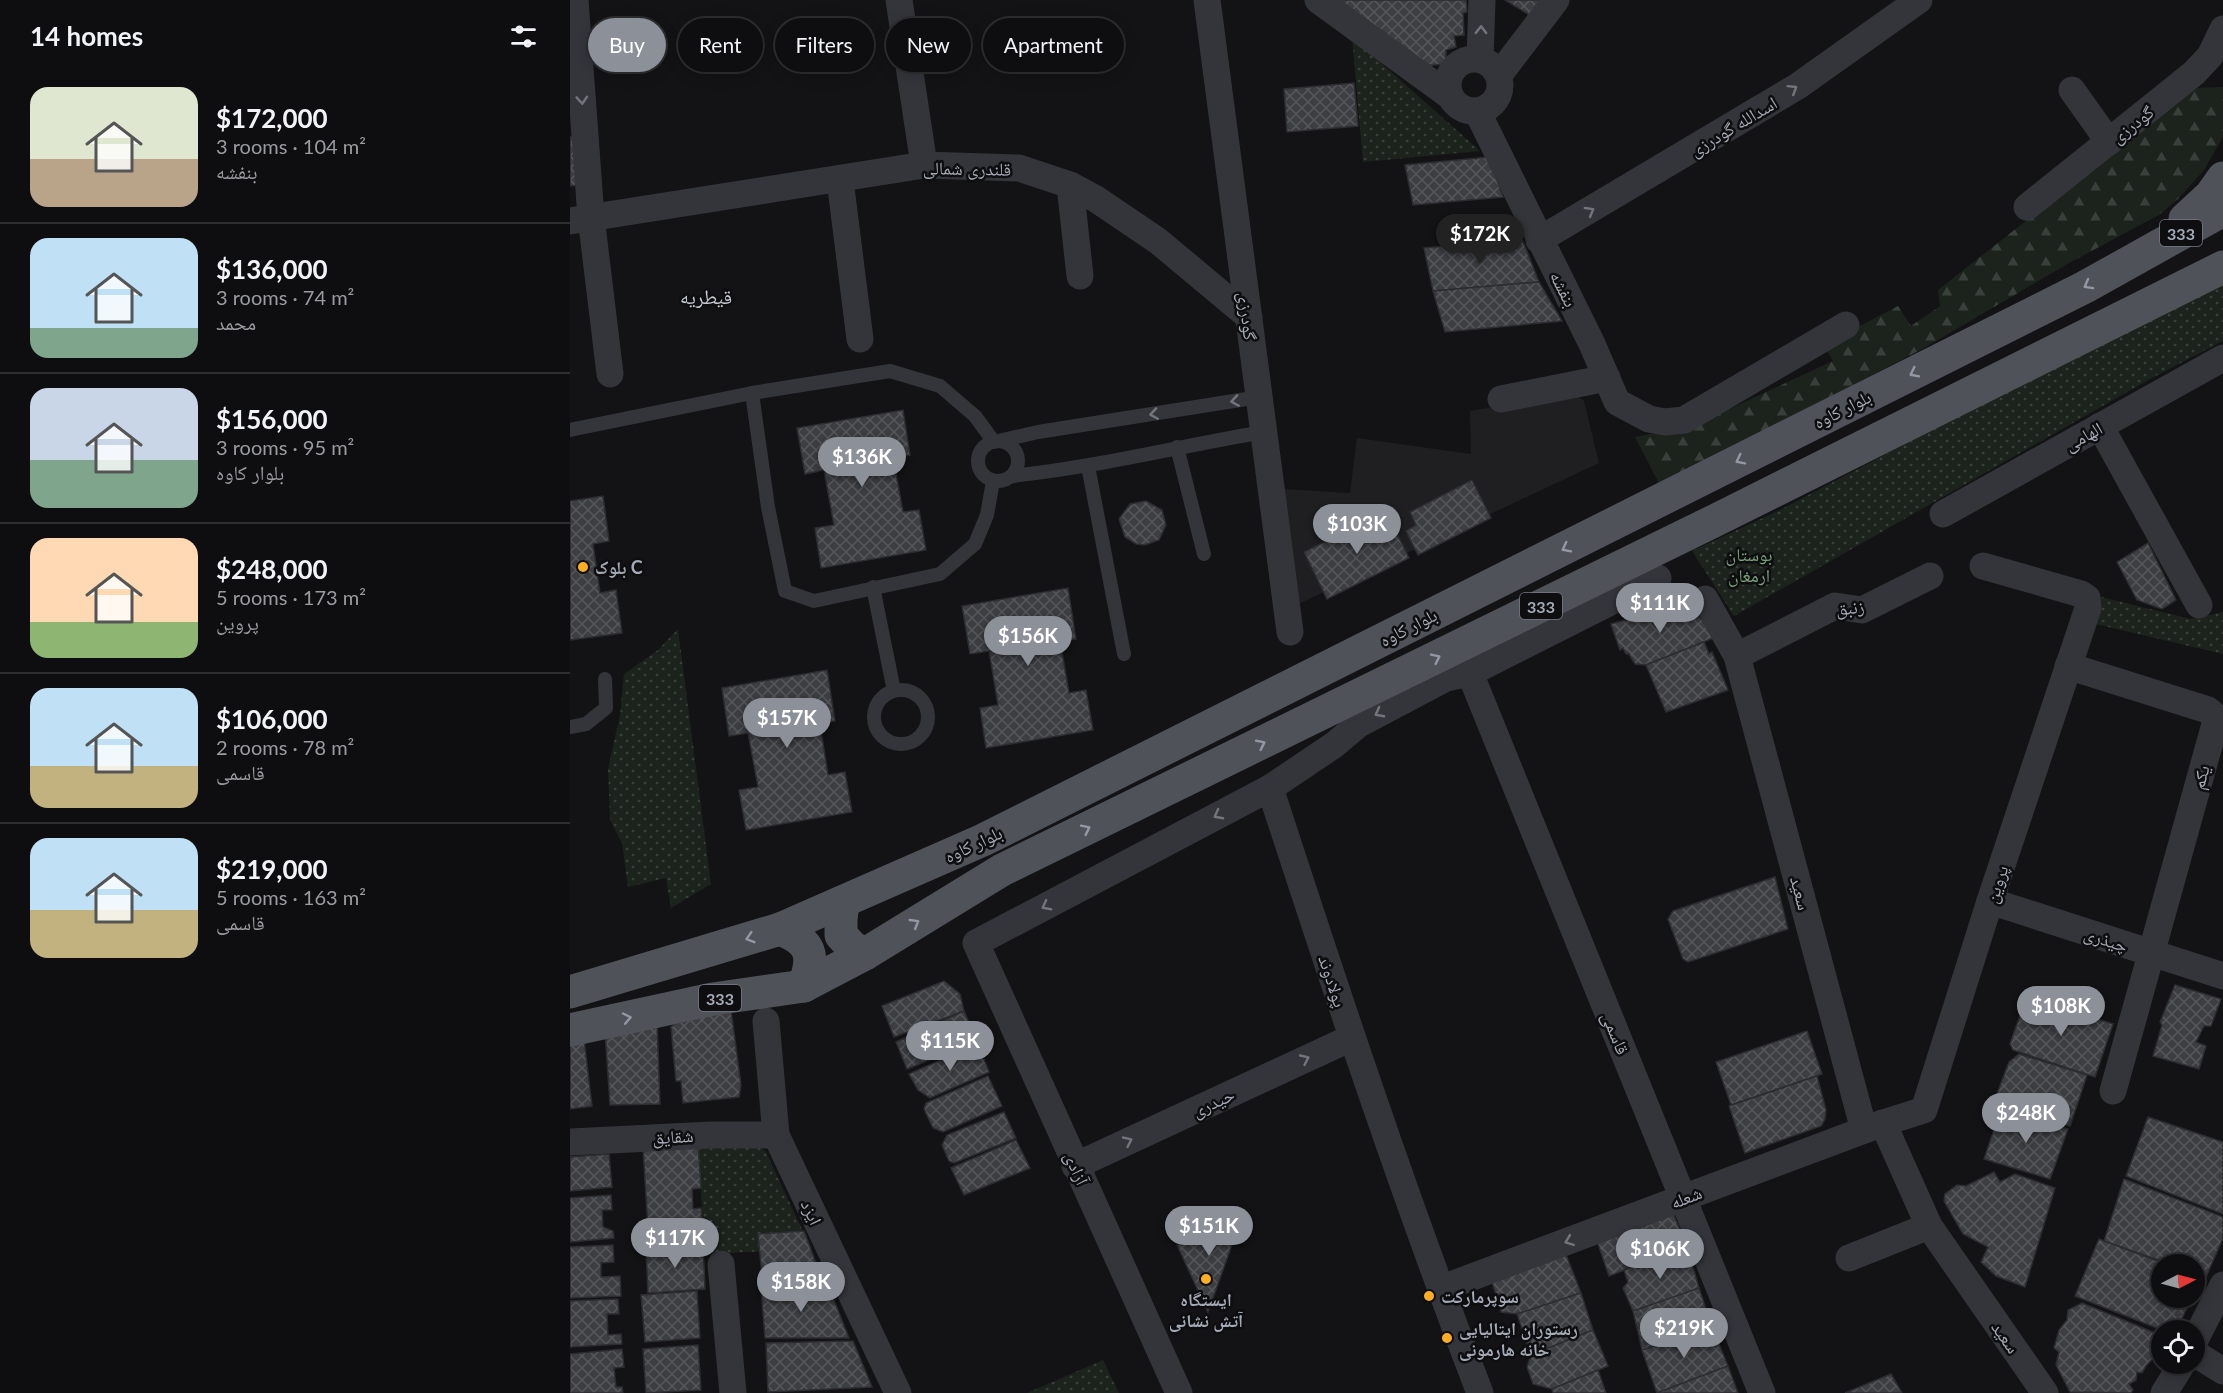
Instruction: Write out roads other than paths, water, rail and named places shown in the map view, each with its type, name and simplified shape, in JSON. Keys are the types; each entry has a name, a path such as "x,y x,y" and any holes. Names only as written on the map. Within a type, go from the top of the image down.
{"main road":[{"path":"2139,255 2184,221 2211,195 2223,178"},
{"name":"بلوار کاوه","path":"570,992 780,929 983,840 2074,292 2223,210"},
{"name":"بلوار کاوه","path":"570,1030 713,999 804,986 865,954 1002,870 1716,520 2223,267"},
{"path":"843,902 840,919 841,935 852,947 865,954"},
{"path":"780,929 798,936 808,950 811,966 804,986"}],"street":[{"path":"575,0 580,219 610,374"},
{"path":"899,0 924,165"},
{"name":"گودرزی","path":"1207,0 1290,632"},
{"path":"1318,0 1450,96 1458,106 1464,110 1477,111 1492,105 1497,99 1501,83 1489,67 1482,0"},
{"path":"1489,67 1556,0"},
{"name":"اسدالله گودرزی","path":"1539,240 1798,86 1919,0"},
{"name":"گودرزی","path":"2027,207 2194,73 2210,56 2223,29"},
{"path":"1450,96 1451,72 1464,61 1489,67"},
{"path":"2072,90 2109,142"},
{"name":"بنفشه","path":"1477,111 1612,390"},
{"name":"قلندری شمالی","path":"580,219 924,165 1019,168 1070,185 1096,199 1158,241 1249,317"},
{"path":"840,180 860,339"},
{"path":"1070,185 1080,276"},
{"path":"1501,399 1612,390 1649,419 1665,422 1684,420 1846,325"},
{"name":"الهامی","path":"1943,514 2223,358"},
{"path":"2100,426 2199,604"},
{"name":"پروین","path":"1873,1127 1924,1110 1990,901 2088,608 2087,598 2081,594 1983,566"},
{"name":"زنبق","path":"1737,656 1835,606 1862,610 1930,576"},
{"path":"1270,788 1335,745 1359,724 1446,678 1470,673 1658,578"},
{"name":"سعید","path":"1705,599 1737,656 1873,1127 1929,1226 2045,1393"},
{"name":"یکم","path":"2068,666 2208,710 2214,715 2215,724 2151,953"},
{"name":"قاسمی","path":"1470,673 1762,1393"},
{"name":"آزادی","path":"1173,1390 976,943 1270,788"},
{"name":"پولادوند","path":"1270,788 1351,1038 1440,1289 1480,1393"},
{"name":"چیذری","path":"1990,901 2223,976"},
{"path":"2113,1091 2151,953"},
{"name":"ایزد","path":"766,1021 776,1135 898,1393"},
{"name":"حیدری","path":"1075,1166 1351,1038"},
{"name":"شعله","path":"1440,1289 1873,1127"},
{"name":"شقایق","path":"570,1142 712,1135 776,1135"},
{"path":"1850,1258 1929,1226"},
{"path":"721,1264 733,1393"},
{"path":"2205,1320 2223,1285"},
{"path":"2205,1360 2223,1371"},
{"path":"2164,1393 2176,1374"}],"lane":[{"path":"570,430 752,393 890,371 940,386 975,416 994,442 1006,443 1016,452 1018,464 1012,476"},
{"path":"752,393 768,507 785,591 814,601 940,574 975,544 987,515 993,480"},
{"path":"1259,397 1038,432 994,442 982,448 978,461 982,473 993,480 1000,481 1012,476 1088,466 1264,432"},
{"path":"1177,447 1204,554"},
{"path":"1088,466 1124,654"},
{"path":"873,587 894,691"},
{"path":"570,727 586,724 606,708 605,679"}],"place":[{"name":"بلوک C","path":"583,567"},
{"name":"ایستگاه آتش نشانی","path":"1206,1279"},
{"name":"سوپرمارکت","path":"1429,1296"},
{"name":"رستوران ایتالیایی خانه هارمونی","path":"1447,1338"}],"district":[{"name":"قیطریه","path":"706,296"}],"park label":[{"name":"بوستان ارمغان","path":"1749,564"}]}
